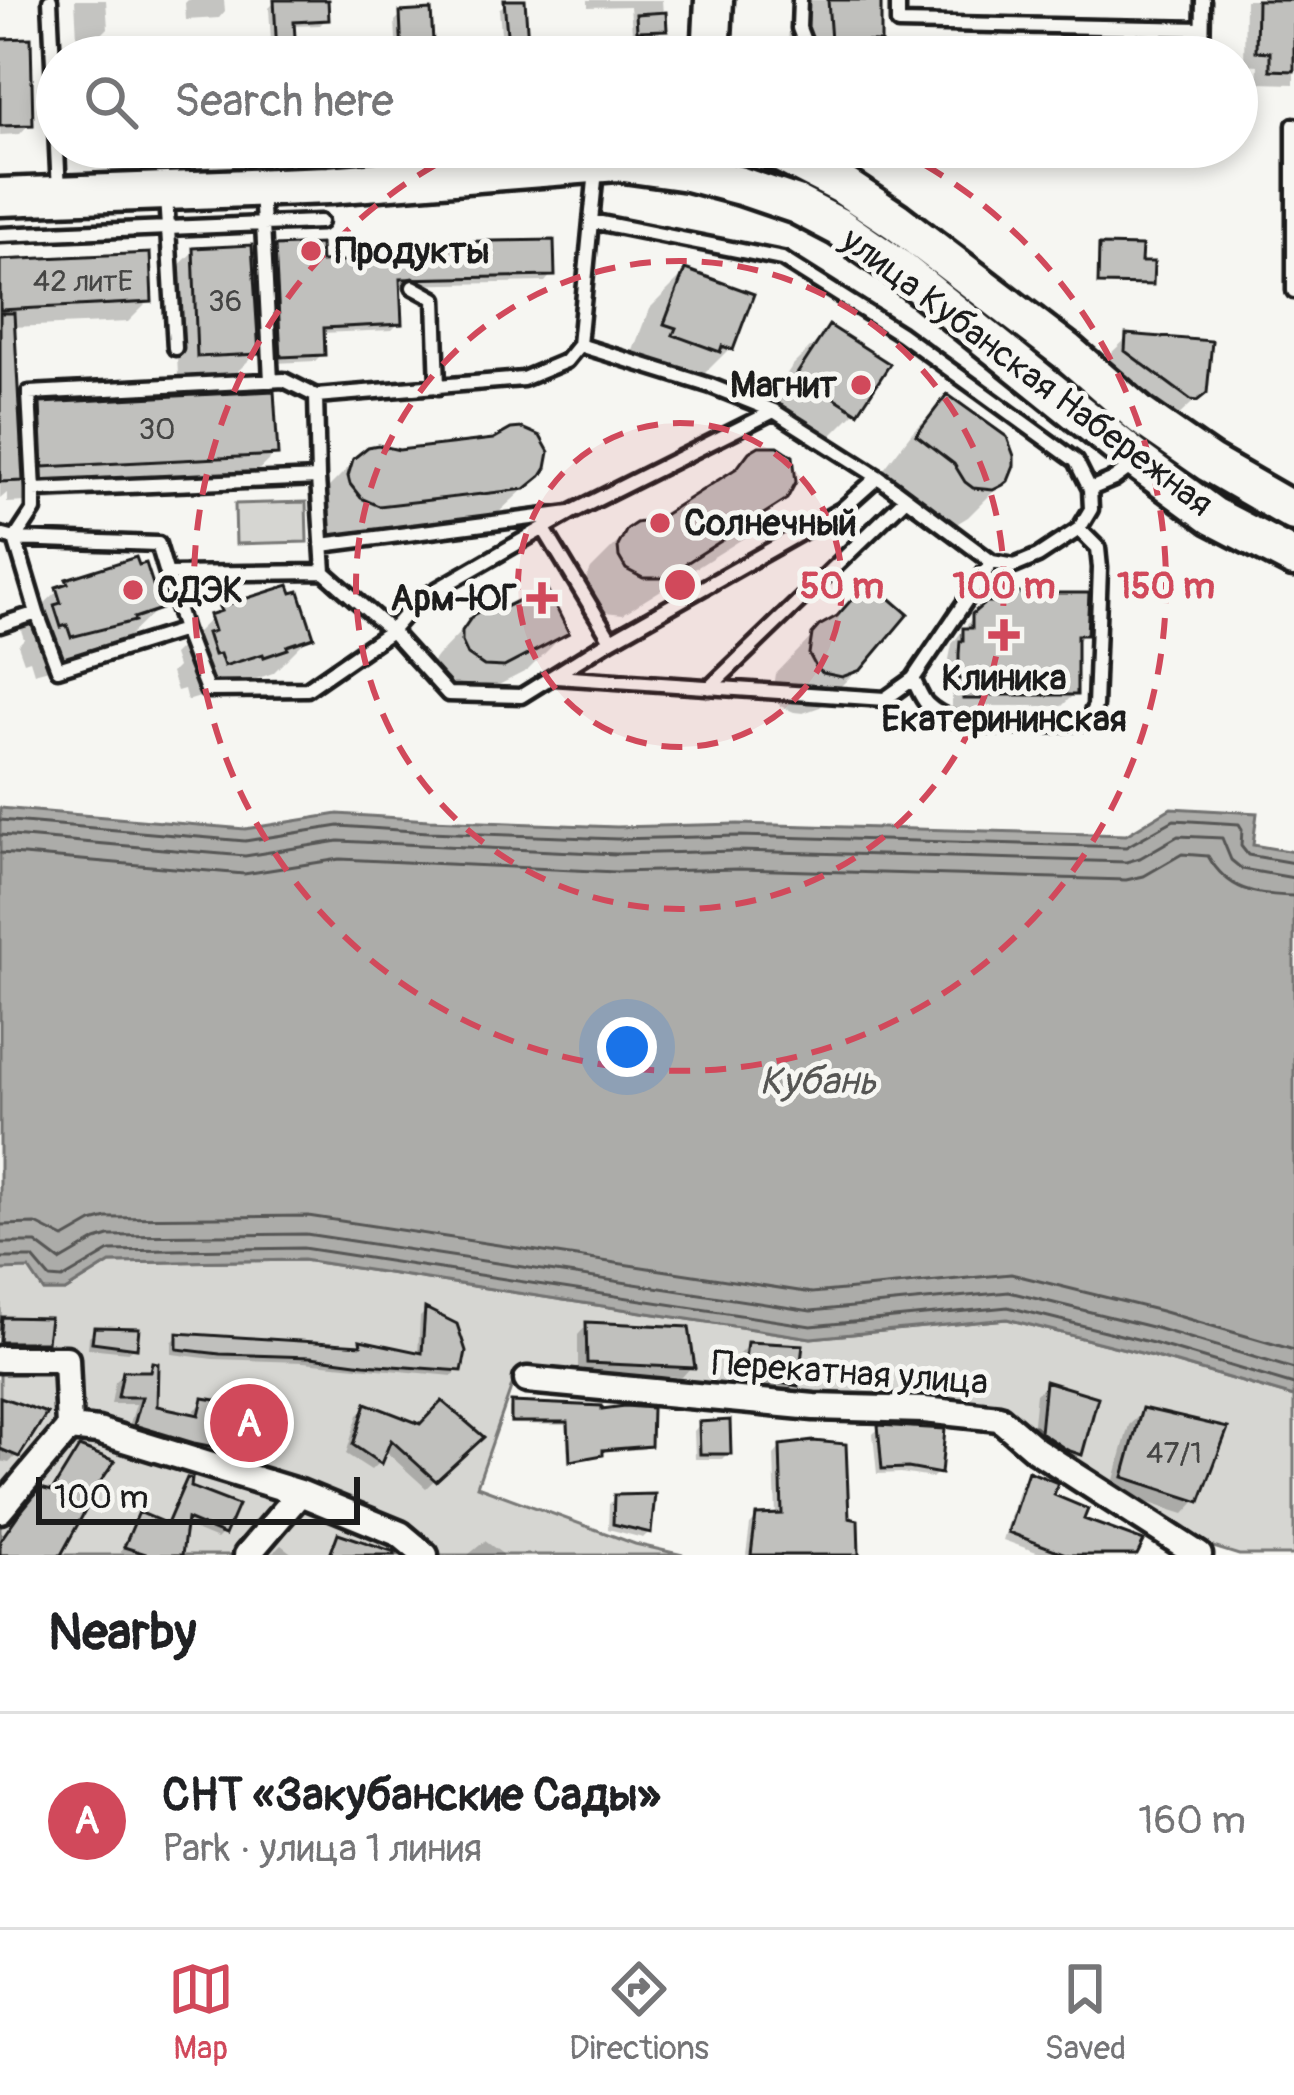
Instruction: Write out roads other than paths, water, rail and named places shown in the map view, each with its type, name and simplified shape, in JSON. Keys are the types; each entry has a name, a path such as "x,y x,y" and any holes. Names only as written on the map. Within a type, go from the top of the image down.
{"main road":[{"path":"712,36 714,0"},
{"path":"0,197 328,184 531,168"},
{"name":"улица Кубанская Набережная","path":"656,168 741,186 796,205 839,227 898,268 1213,516 1294,558"},
{"name":"улица Кубанская Набережная","path":"809,168 896,221 1066,351 1141,416 1209,464 1294,512"}],"street":[{"path":"0,1359 66,1359 70,1428 0,1510"},
{"name":"Перекатная улица","path":"527,1381 814,1408 924,1410 1000,1418 1036,1450 1199,1555"},
{"path":"70,1428 98,1431 300,1493 400,1534 424,1555"},
{"path":"247,1555 300,1493"}],"lane":[{"path":"50,0 52,36"},
{"path":"800,0 803,36"},
{"path":"898,0 898,23 1202,29"},
{"path":"1202,36 1203,0"},
{"path":"1294,125 1294,291"},
{"path":"58,168 59,194"},
{"path":"184,629 58,669 15,539 34,509 29,394 284,380 316,396 524,380 566,362 579,345 591,221 605,168"},
{"path":"261,187 271,381"},
{"path":"166,190 175,348"},
{"path":"579,345 774,411 878,478 992,562 1014,566 1038,556 1079,529 1091,509 1090,489 1076,461 901,334 782,260 591,221"},
{"path":"0,235 320,222"},
{"path":"413,287 435,299 438,387"},
{"path":"316,396 324,572"},
{"path":"0,535 158,544 207,690 307,688 391,631 417,601 570,513 774,411"},
{"path":"1090,489 1138,461"},
{"path":"34,490 318,478"},
{"path":"166,574 324,572 391,631 448,694 521,696 841,510 878,478"},
{"path":"709,688 905,500"},
{"path":"322,545 570,513"},
{"path":"544,529 611,640"},
{"path":"913,679 926,704 956,722 1014,727 1087,722 1095,706 1100,568 1098,548 1079,529"},
{"path":"554,677 885,699 913,679 992,562"},
{"path":"0,625 37,613"}],"water":[{"name":"Кубань","path":"0,808 245,829 338,814 617,827 738,824 1126,835 1171,808 1257,813 1253,845 1294,852 1294,1397 1007,1319 811,1338 303,1260 110,1263 65,1291 44,1291 29,1269 0,1270"}],"place":[{"name":"Продукты","path":"311,251"},
{"name":"Магнит","path":"861,385"},
{"name":"Солнечный","path":"660,523"},
{"name":"СДЭК","path":"133,590"},
{"name":"Арм-ЮГ","path":"542,598"},
{"name":"Клиника Екатерининская","path":"1004,635"},
{"name":"СНТ «Закубанские Сады»","path":"249,1423"}]}
